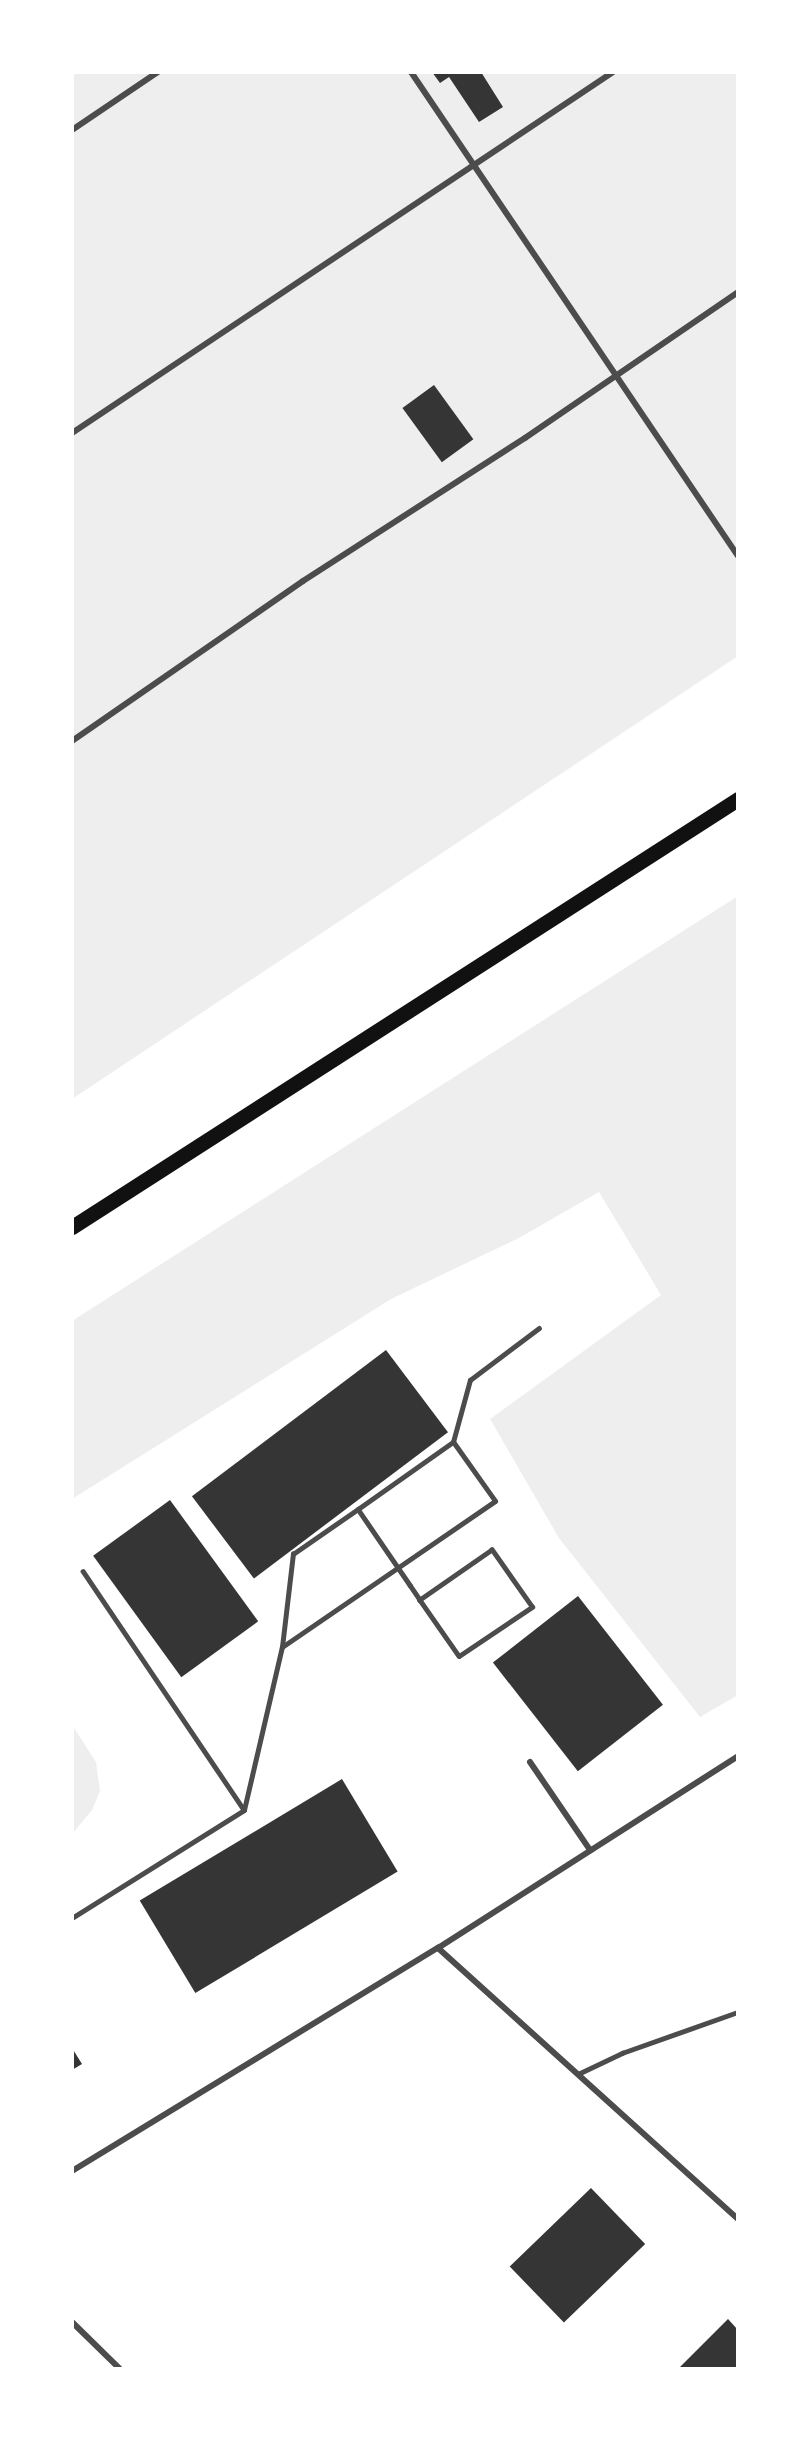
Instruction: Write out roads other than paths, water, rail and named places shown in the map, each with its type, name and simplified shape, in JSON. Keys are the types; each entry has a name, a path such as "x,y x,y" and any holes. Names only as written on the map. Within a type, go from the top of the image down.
{"main road":[{"path":"72,1227 738,799"}],"street":[{"path":"72,130 158,72"},
{"path":"411,72 613,375 738,556"},
{"path":"72,433 613,72"},
{"path":"72,741 738,292"},
{"path":"72,2171 438,1948 738,1756"},
{"path":"530,1762 590,1850"},
{"path":"438,1948 738,2218"},
{"path":"72,2322 120,2369"}],"lane":[{"path":"72,1918 244,1810 282,1647 293,1554 453,1442 470,1380 539,1328"},
{"path":"282,1647 495,1501 453,1442"},
{"path":"357,1509 398,1567 420,1600 459,1656 532,1607 492,1550 420,1600"},
{"path":"83,1571 244,1810"},
{"path":"578,2074 622,2052 738,2012"}]}
